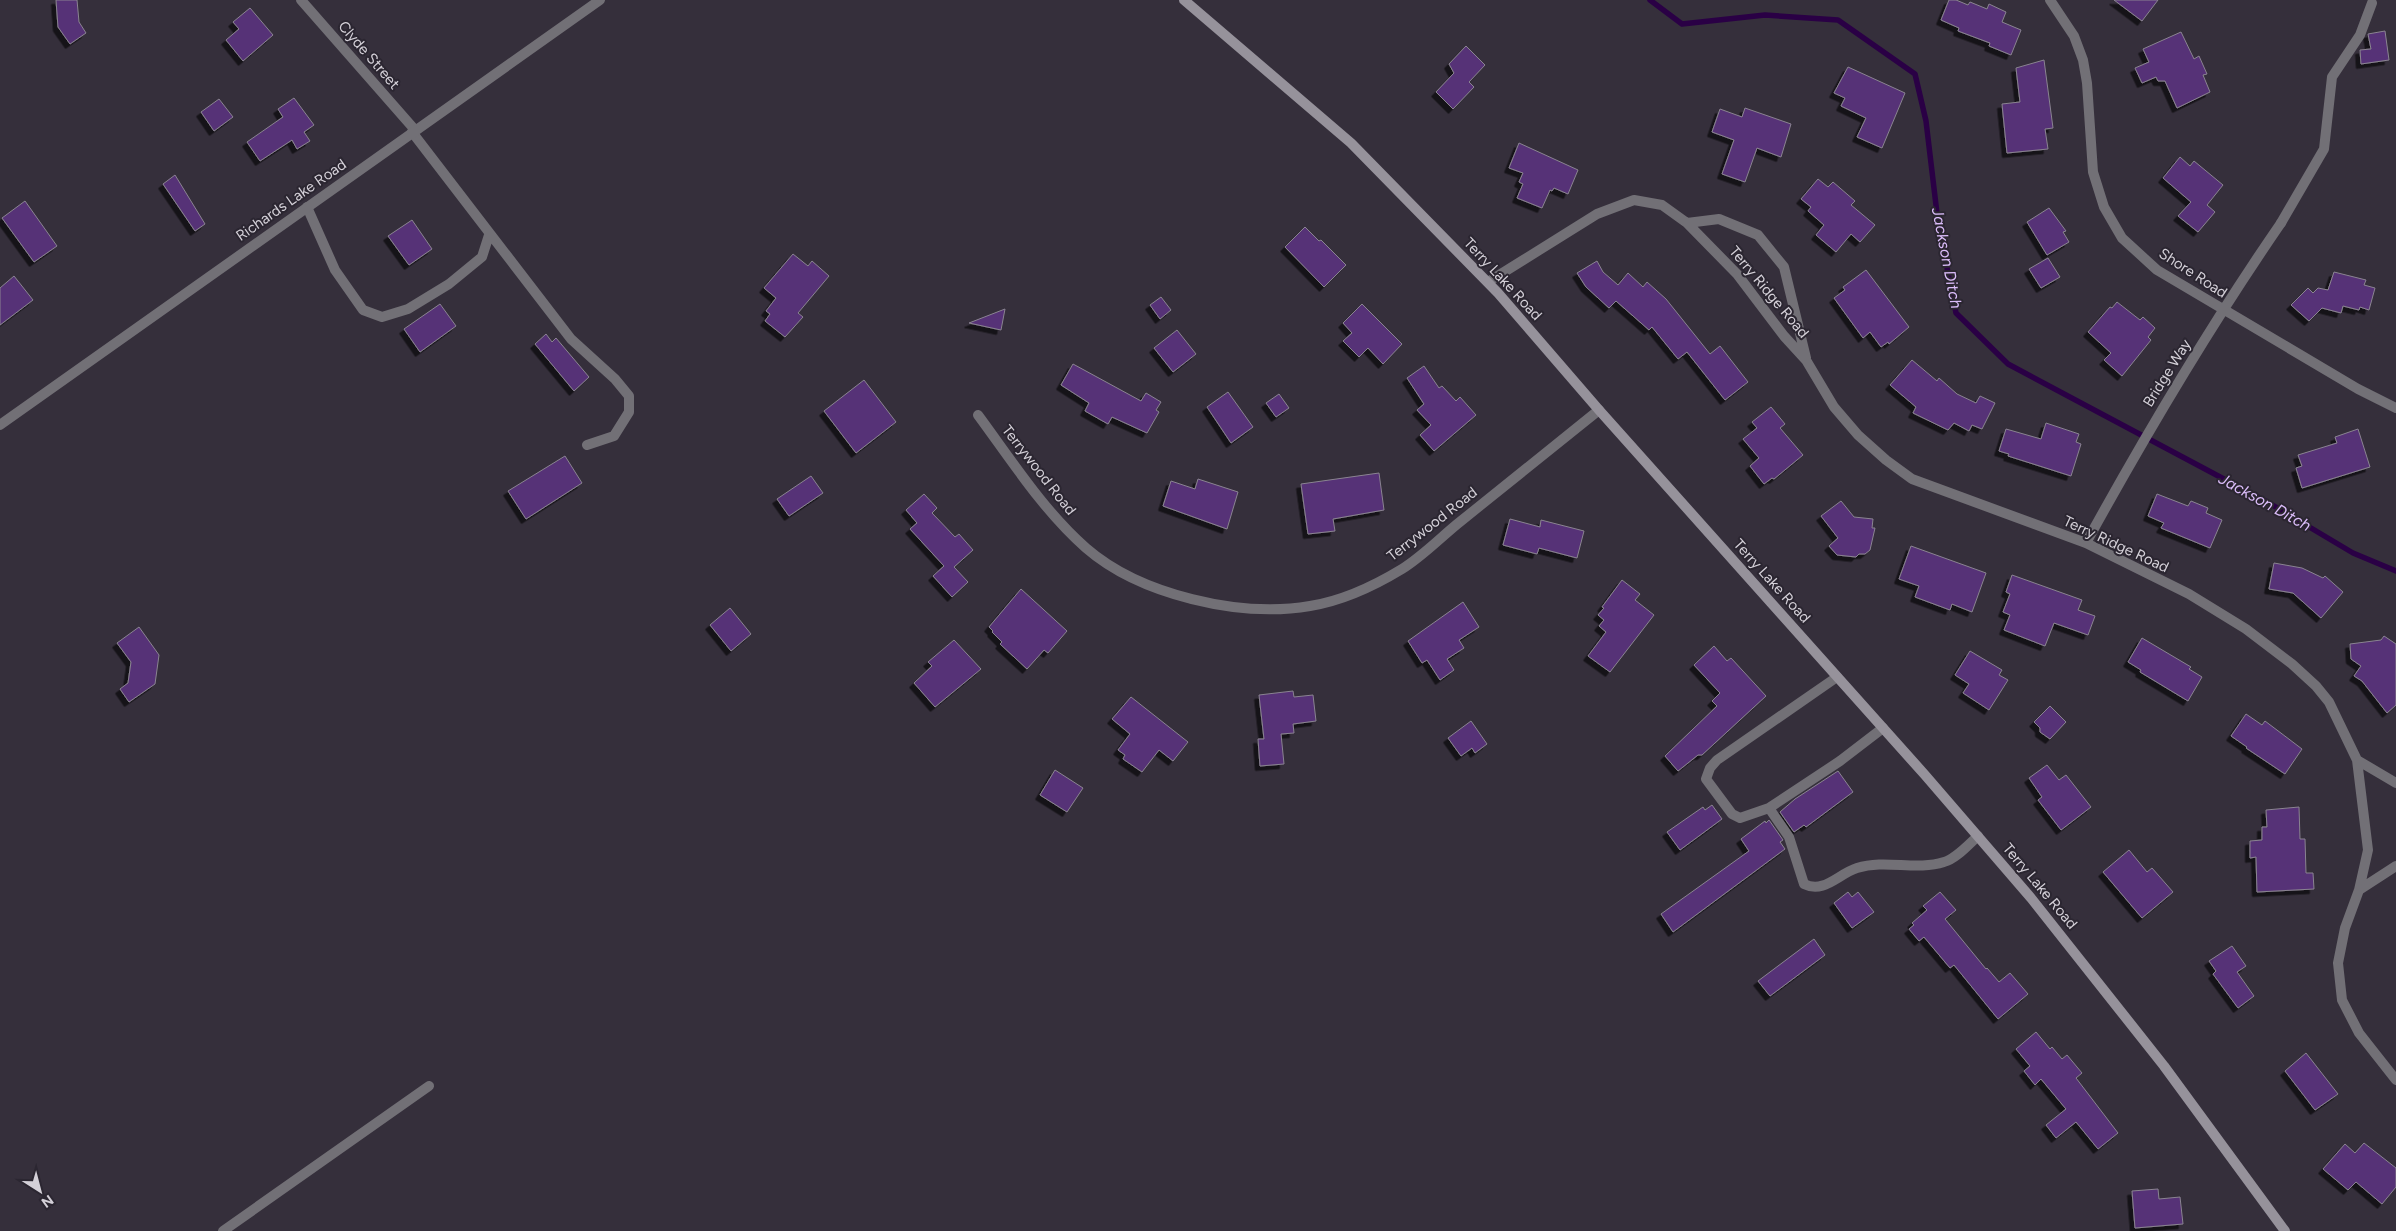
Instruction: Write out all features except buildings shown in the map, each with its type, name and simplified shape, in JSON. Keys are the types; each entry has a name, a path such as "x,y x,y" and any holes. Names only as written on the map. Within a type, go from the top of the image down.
{"main road":[{"name":"Terry Lake Road","path":"1184,0 1351,143 1488,282 1598,410 1883,728 2031,898 2164,1066 2285,1231"}],"street":[{"name":"Clyde Street","path":"301,0 414,131"},
{"name":"Richards Lake Road","path":"0,425 600,0"},
{"name":"Shore Road","path":"2050,0 2074,36 2082,60 2087,83 2093,172 2104,207 2122,238 2157,270 2358,389 2396,408"},
{"name":"Bridge Way","path":"2086,543 2151,426 2281,223 2324,148 2332,77 2360,35 2372,2"},
{"path":"414,131 489,235 571,339 615,379 629,396 629,412 614,436 587,446"},
{"name":"Terry Ridge Road","path":"1488,282 1596,214 1634,200 1662,205 1687,223 1737,274 1784,336 1806,360 1834,407 1858,435 1886,460 1912,479 2086,543 2189,594 2246,629 2292,664 2316,686 2329,702 2358,760"},
{"path":"307,207 335,270 363,310 382,317 408,310 449,284 482,257 489,235"},
{"name":"Terry Ridge Road","path":"1687,223 1719,219 1758,235 1784,267 1806,360"},
{"name":"Terrywood Road","path":"978,415 1051,514 1087,549 1119,570 1154,587 1210,604 1256,609 1310,606 1359,592 1404,568 1598,410"},
{"path":"1837,677 1717,760 1710,768 1706,779 1732,814 1740,818 1769,808 1840,761 1883,728"},
{"path":"2358,760 2396,783"},
{"path":"2358,760 2368,850 2359,890 2345,928 2338,963 2342,1000 2359,1034 2396,1080"},
{"path":"1769,808 1789,837 1804,884 1810,887 1820,888 1854,869 1869,865 1901,863 1925,866 1946,862 1978,836"},
{"path":"2359,890 2396,866"},
{"path":"223,1231 429,1086"}],"waterway":[{"name":"Jackson Ditch","path":"1650,0 1682,24 1765,15 1838,20 1915,74 1926,121 1938,222 1956,313 2008,364 2269,503 2353,553 2396,571"}]}
